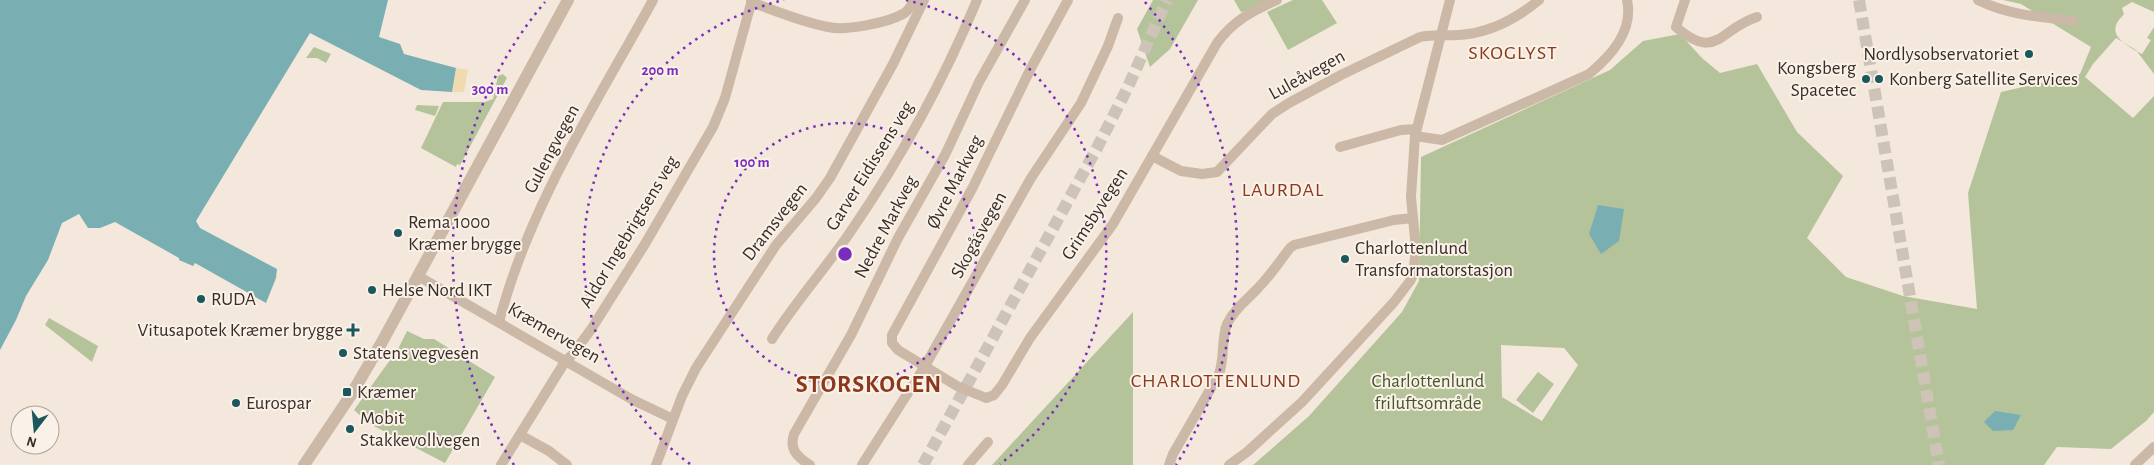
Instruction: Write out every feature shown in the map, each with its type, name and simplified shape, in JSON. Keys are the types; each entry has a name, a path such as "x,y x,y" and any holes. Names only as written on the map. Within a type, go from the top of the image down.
{"street":[{"path":"304,465 351,395 568,0"},
{"name":"Gulengvegen","path":"499,322 525,246 550,187 653,0"},
{"path":"751,1 827,27 844,28 873,23 901,15 910,9 916,0"},
{"name":"Dramsvegen","path":"656,465 687,383 783,235 816,198 841,160 893,64 924,0"},
{"name":"Garver Eidissens veg","path":"772,338 798,300 843,242 903,150 933,96 977,0"},
{"name":"Nedre Markveg","path":"810,465 796,455 793,450 792,439 794,434 851,335 898,238 945,155 991,58 1025,0"},
{"name":"Øvre Markveg","path":"925,366 894,346 892,335 973,187 1031,68 1068,0"},
{"name":"Grimsbyvegen","path":"925,366 957,386 979,396 986,398 994,395 1030,338 1113,224 1202,68 1224,34 1246,14 1277,0"},
{"path":"1229,465 1247,452 1293,411 1404,290 1413,275 1416,249 1411,174 1416,133 1450,0"},
{"name":"Luleåvegen","path":"1152,156 1180,171 1202,174 1217,172 1272,114 1288,103 1348,71 1420,37 1429,35 1461,35 1489,29 1519,15 1539,0"},
{"path":"1340,148 1400,130 1442,140 1589,74 1609,57 1618,44 1627,18 1627,0"},
{"path":"1685,0 1676,28 1692,39 1706,44 1712,43 1743,23 1757,17"},
{"path":"1978,0 1996,8 2030,17 2074,21"},
{"name":"Aldor Ingebrigtsens veg","path":"501,465 566,360 583,341 616,290 713,127 725,98 751,1"},
{"name":"Skogåsvegen","path":"862,465 925,366 1031,178 1081,103 1108,46 1118,18"},
{"path":"1169,465 1172,454 1216,380 1224,361 1225,332 1228,324 1239,308 1294,245 1394,220 1413,218"},
{"name":"Kræmervegen","path":"418,276 633,400 673,419"},
{"path":"520,435 549,451 567,465"},
{"path":"968,465 988,442"},
{"path":"2135,465 2154,447"}],"green space":[{"path":"1153,0 1198,0 1170,49 1150,67 1137,29"},
{"path":"1234,0 1265,0 1263,6 1241,12"},
{"path":"1293,0 1322,0 1337,23 1288,50 1267,12"},
{"name":"Charlottenlund friluftsområde","path":"2003,0 2154,0 2154,12 2132,2 2122,8 2124,14 2115,28 2119,38 2124,43 2116,38 2093,64 2085,77 2133,118 2154,96 2154,412 2146,421 2111,449 2057,447 2044,465 1253,465 1309,416 1402,312 1419,281 1421,157 1610,70 1643,41 1680,34 1702,58 1720,73 1757,64 1797,132 1843,176 1807,238 1846,277 1903,296 1977,309 1968,193 2001,92 2080,74 2091,47 2021,4","holes":["1501,345 1564,348 1578,365 1542,421 1502,397"]},
{"path":"2154,27 2154,74 2137,51 2142,54 2151,40 2147,38"},
{"path":"314,47 331,54 326,63 317,58 306,58"},
{"path":"503,74 507,78 460,165 457,164 456,167 421,148 443,102 485,102 493,99 498,76"},
{"path":"417,105 439,106 435,116 415,110"},
{"path":"1133,312 1133,465 992,465"},
{"path":"49,318 98,346 92,362 45,325"},
{"path":"407,331 424,339 434,339 495,377 445,463 370,424 354,410 398,349"},
{"path":"1538,372 1554,384 1533,413 1516,400"}],"sand":[{"path":"456,68 468,70 464,92 452,92"}],"water":[{"path":"0,0 388,0 379,37 400,44 404,54 456,68 452,92 421,90 310,33 196,221 200,228 277,269 276,278 266,303 195,263 193,266 179,260 179,258 115,222 100,228 88,228 79,214 62,223 48,260 26,296 0,350"},
{"path":"1598,205 1624,209 1619,241 1601,254 1589,234"},
{"path":"1995,411 2021,415 2013,430 1993,431 1984,422"}],"tunnel":[{"path":"923,465 1097,148 1127,89 1167,0"},
{"path":"1859,0 1939,465"}],"place":[{"name":"Nordlysobservatoriet","path":"2029,54"},
{"name":"Kongsberg Spacetec","path":"1866,79"},
{"name":"Konberg Satellite Services","path":"1879,79"},
{"name":"Rema 1000 Kræmer brygge","path":"398,233"},
{"name":"Charlottenlund Transformatorstasjon","path":"1345,259"},
{"name":"Helse Nord IKT","path":"372,290"},
{"name":"RUDA","path":"201,299"},
{"name":"Vitusapotek Kræmer brygge","path":"353,330"},
{"name":"Statens vegvesen","path":"343,353"},
{"name":"Kræmer","path":"347,392"},
{"name":"Eurospar","path":"236,403"},
{"name":"Mobit Stakkevollvegen","path":"350,429"}],"district":[{"name":"SKOGLYST","path":"1513,53"},
{"name":"LAURDAL","path":"1283,190"},
{"name":"CHARLOTTENLUND","path":"1216,381"},
{"name":"STORSKOGEN","path":"869,385"}]}
